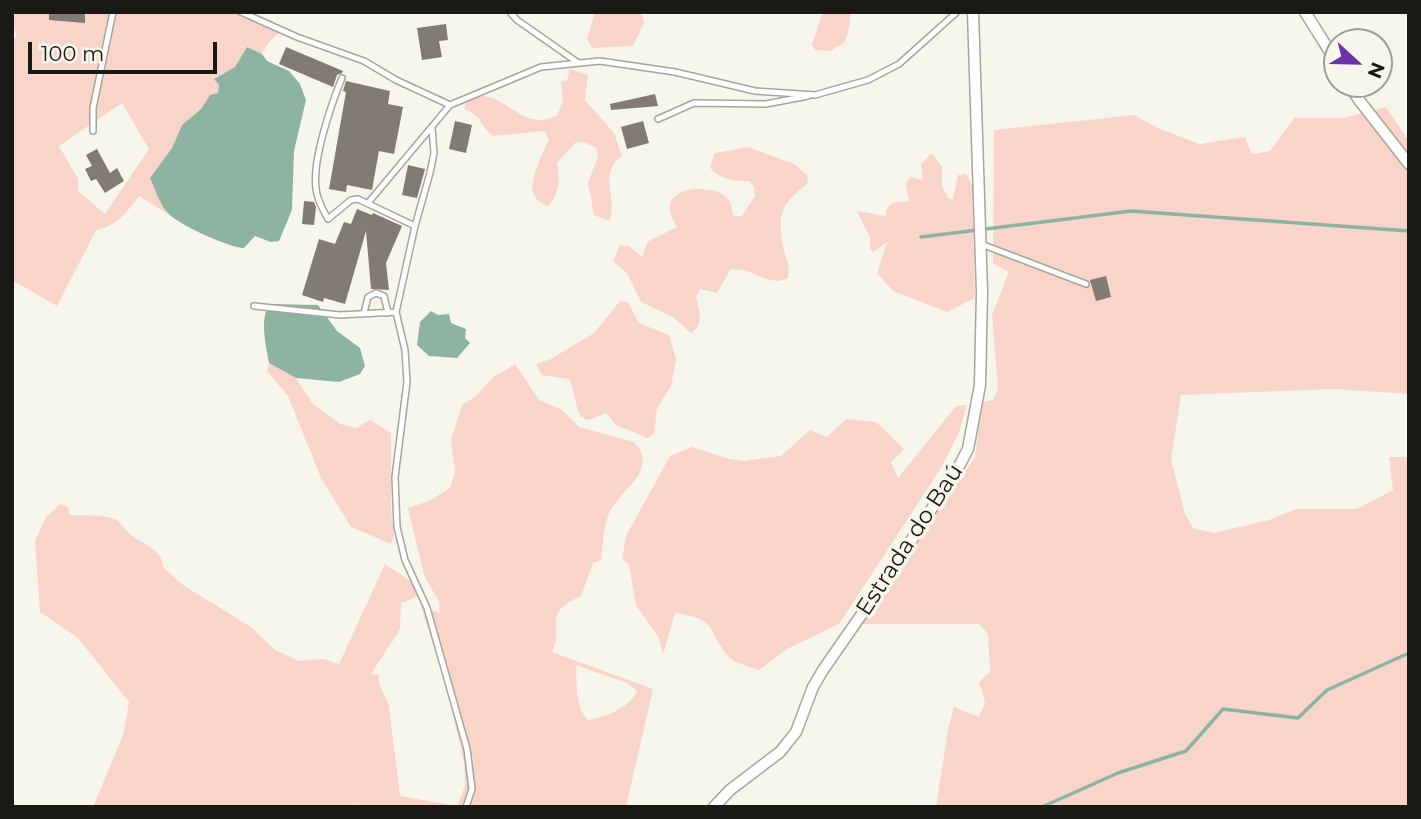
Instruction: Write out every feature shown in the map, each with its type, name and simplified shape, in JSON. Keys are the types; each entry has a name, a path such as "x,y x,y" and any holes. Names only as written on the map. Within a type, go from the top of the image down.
{"street":[{"name":"Estrada do Baú","path":"714,807 730,790 780,752 796,732 813,687 823,670 896,564 968,449 980,385 982,292 972,12"},
{"path":"1305,12 1323,41"},
{"path":"1358,98 1409,164"}],"lane":[{"path":"93,131 93,108 113,12"},
{"path":"241,12 297,37 364,61 396,80 450,105"},
{"path":"510,12 517,20 577,62"},
{"path":"658,119 694,103 766,104 868,80 899,64 957,12"},
{"path":"368,203 450,105 541,67 600,61 675,72 755,91 815,94"},
{"path":"342,78 330,105 315,174 319,202 328,219 351,200 358,200 415,226"},
{"path":"432,128 434,153 397,312 405,350 407,382 395,477 397,527 405,560 427,608 467,749 472,789 466,807"},
{"path":"980,244 1086,285"},
{"path":"364,313 368,297 376,293 384,296 388,313"},
{"path":"254,306 340,314 397,312"}],"shaded area":[{"path":"12,12 242,12 241,17 278,33 262,54 247,47 235,67 214,79 219,85 218,94 210,95 201,109 182,125 172,148 150,178 168,214 139,196 116,222 96,230 57,306 12,280 12,42 16,36","holes":["122,103 149,149 105,214 78,191 78,179 59,146"]},
{"path":"595,12 639,12 644,23 633,46 592,48 587,38"},
{"path":"820,12 851,12 844,43 830,51 815,50 812,44 822,15"},
{"path":"247,47 262,54 267,61 289,71 300,84 306,100 294,151 292,210 279,241 271,242 255,236 244,248 216,240 173,218 163,206 150,178 172,148 182,125 201,109 210,95 218,93 219,85 214,79 235,67"},
{"path":"570,69 588,75 585,100 614,133 622,156 611,170 612,204 609,221 594,215 588,183 598,157 596,148 576,142 557,163 558,186 548,206 537,200 533,192 537,168 549,139 544,131 493,136 475,115 464,109 467,99 478,96 497,100 530,118 543,120 557,116 563,101 561,82 567,80"},
{"path":"1386,107 1409,141 1409,394 1333,389 1181,395 1171,459 1185,514 1193,528 1214,533 1269,520 1296,509 1357,509 1393,490 1389,457 1409,457 1409,807 936,807 954,707 979,717 985,702 979,682 990,672 988,634 979,624 861,624 975,457 982,402 993,400 998,388 992,315 1009,272 993,264 994,130 1134,115 1160,129 1200,144 1245,137 1252,154 1270,151 1294,118 1344,118"},
{"path":"748,147 794,164 807,175 808,183 791,198 782,212 781,228 788,278 774,281 738,269 730,270 717,293 700,289 696,297 700,321 691,333 673,317 641,302 627,273 613,261 620,245 629,246 642,257 647,242 677,227 670,212 671,203 676,196 684,192 704,189 722,194 729,201 733,215 741,217 755,196 754,187 749,181 728,179 710,168 715,153"},
{"path":"932,153 942,167 942,186 949,199 953,199 958,175 966,174 972,185 975,298 947,312 893,291 877,273 887,242 873,252 870,249 870,237 857,211 885,216 887,208 893,203 909,201 906,184 910,177 923,180 921,164"},
{"path":"620,301 628,302 639,323 669,335 676,359 671,386 657,408 654,434 647,438 616,425 606,413 589,420 581,417 569,379 542,375 536,364 551,359 594,333"},
{"path":"270,304 318,305 337,331 360,348 365,366 360,374 339,382 296,378 269,363 264,324"},
{"path":"431,311 438,315 449,314 451,323 466,329 465,338 470,343 457,358 429,356 417,345 420,322"},
{"path":"269,363 296,378 312,403 340,424 356,428 370,420 391,433 391,511 394,535 391,544 351,527 321,478 288,396 267,371"},
{"path":"515,364 539,400 561,409 579,427 634,442 641,453 643,462 640,471 608,516 601,560 593,563 581,596 568,603 557,615 556,643 552,652 653,689 626,807 364,807 359,804 357,807 93,807 123,735 129,702 78,638 40,612 35,541 46,517 60,504 68,507 70,515 104,516 117,520 130,534 156,551 163,567 183,585 251,627 275,650 299,661 324,659 339,664 385,564 414,583 419,596 401,603 400,629 371,674 379,675 379,684 389,706 400,796 457,806 465,786 464,762 447,690 421,606 440,613 439,602 424,575 408,508 429,501 450,488 455,472 451,440 462,405 476,396 492,378","holes":["576,665 627,683 637,691 628,703 609,714 588,720 579,702"]},
{"path":"967,405 959,432 941,468 839,624 787,649 759,670 728,656 705,622 675,613 663,655 659,638 636,605 629,565 622,559 626,536 670,456 692,447 744,461 781,456 810,430 827,437 846,419 876,422 904,449 891,462 898,478 956,406"}],"building":[{"path":"49,12 85,12 85,23 49,20"},
{"path":"446,24 448,40 439,41 442,57 422,60 417,28"},
{"path":"286,47 343,71 337,75 333,87 279,64"},
{"path":"346,81 390,91 388,104 403,107 394,154 379,151 372,190 347,185 346,192 329,189"},
{"path":"655,94 658,106 611,110 610,104"},
{"path":"455,121 472,125 466,153 449,149"},
{"path":"643,121 649,143 627,149 621,127"},
{"path":"97,149 110,173 117,168 124,181 105,193 96,179 91,181 85,169 92,166 86,155"},
{"path":"408,165 425,169 417,198 402,195"},
{"path":"304,201 314,202 314,225 302,224"},
{"path":"357,209 402,226 386,263 389,290 371,289 366,231 345,304 324,298 323,302 302,295 319,239 335,244 344,222 351,224"},
{"path":"1106,276 1111,297 1096,301 1090,280"}],"waterway":[{"path":"921,237 1131,211 1409,231"},
{"path":"1042,807 1118,773 1186,751 1223,709 1298,718 1327,690 1409,653"}]}
